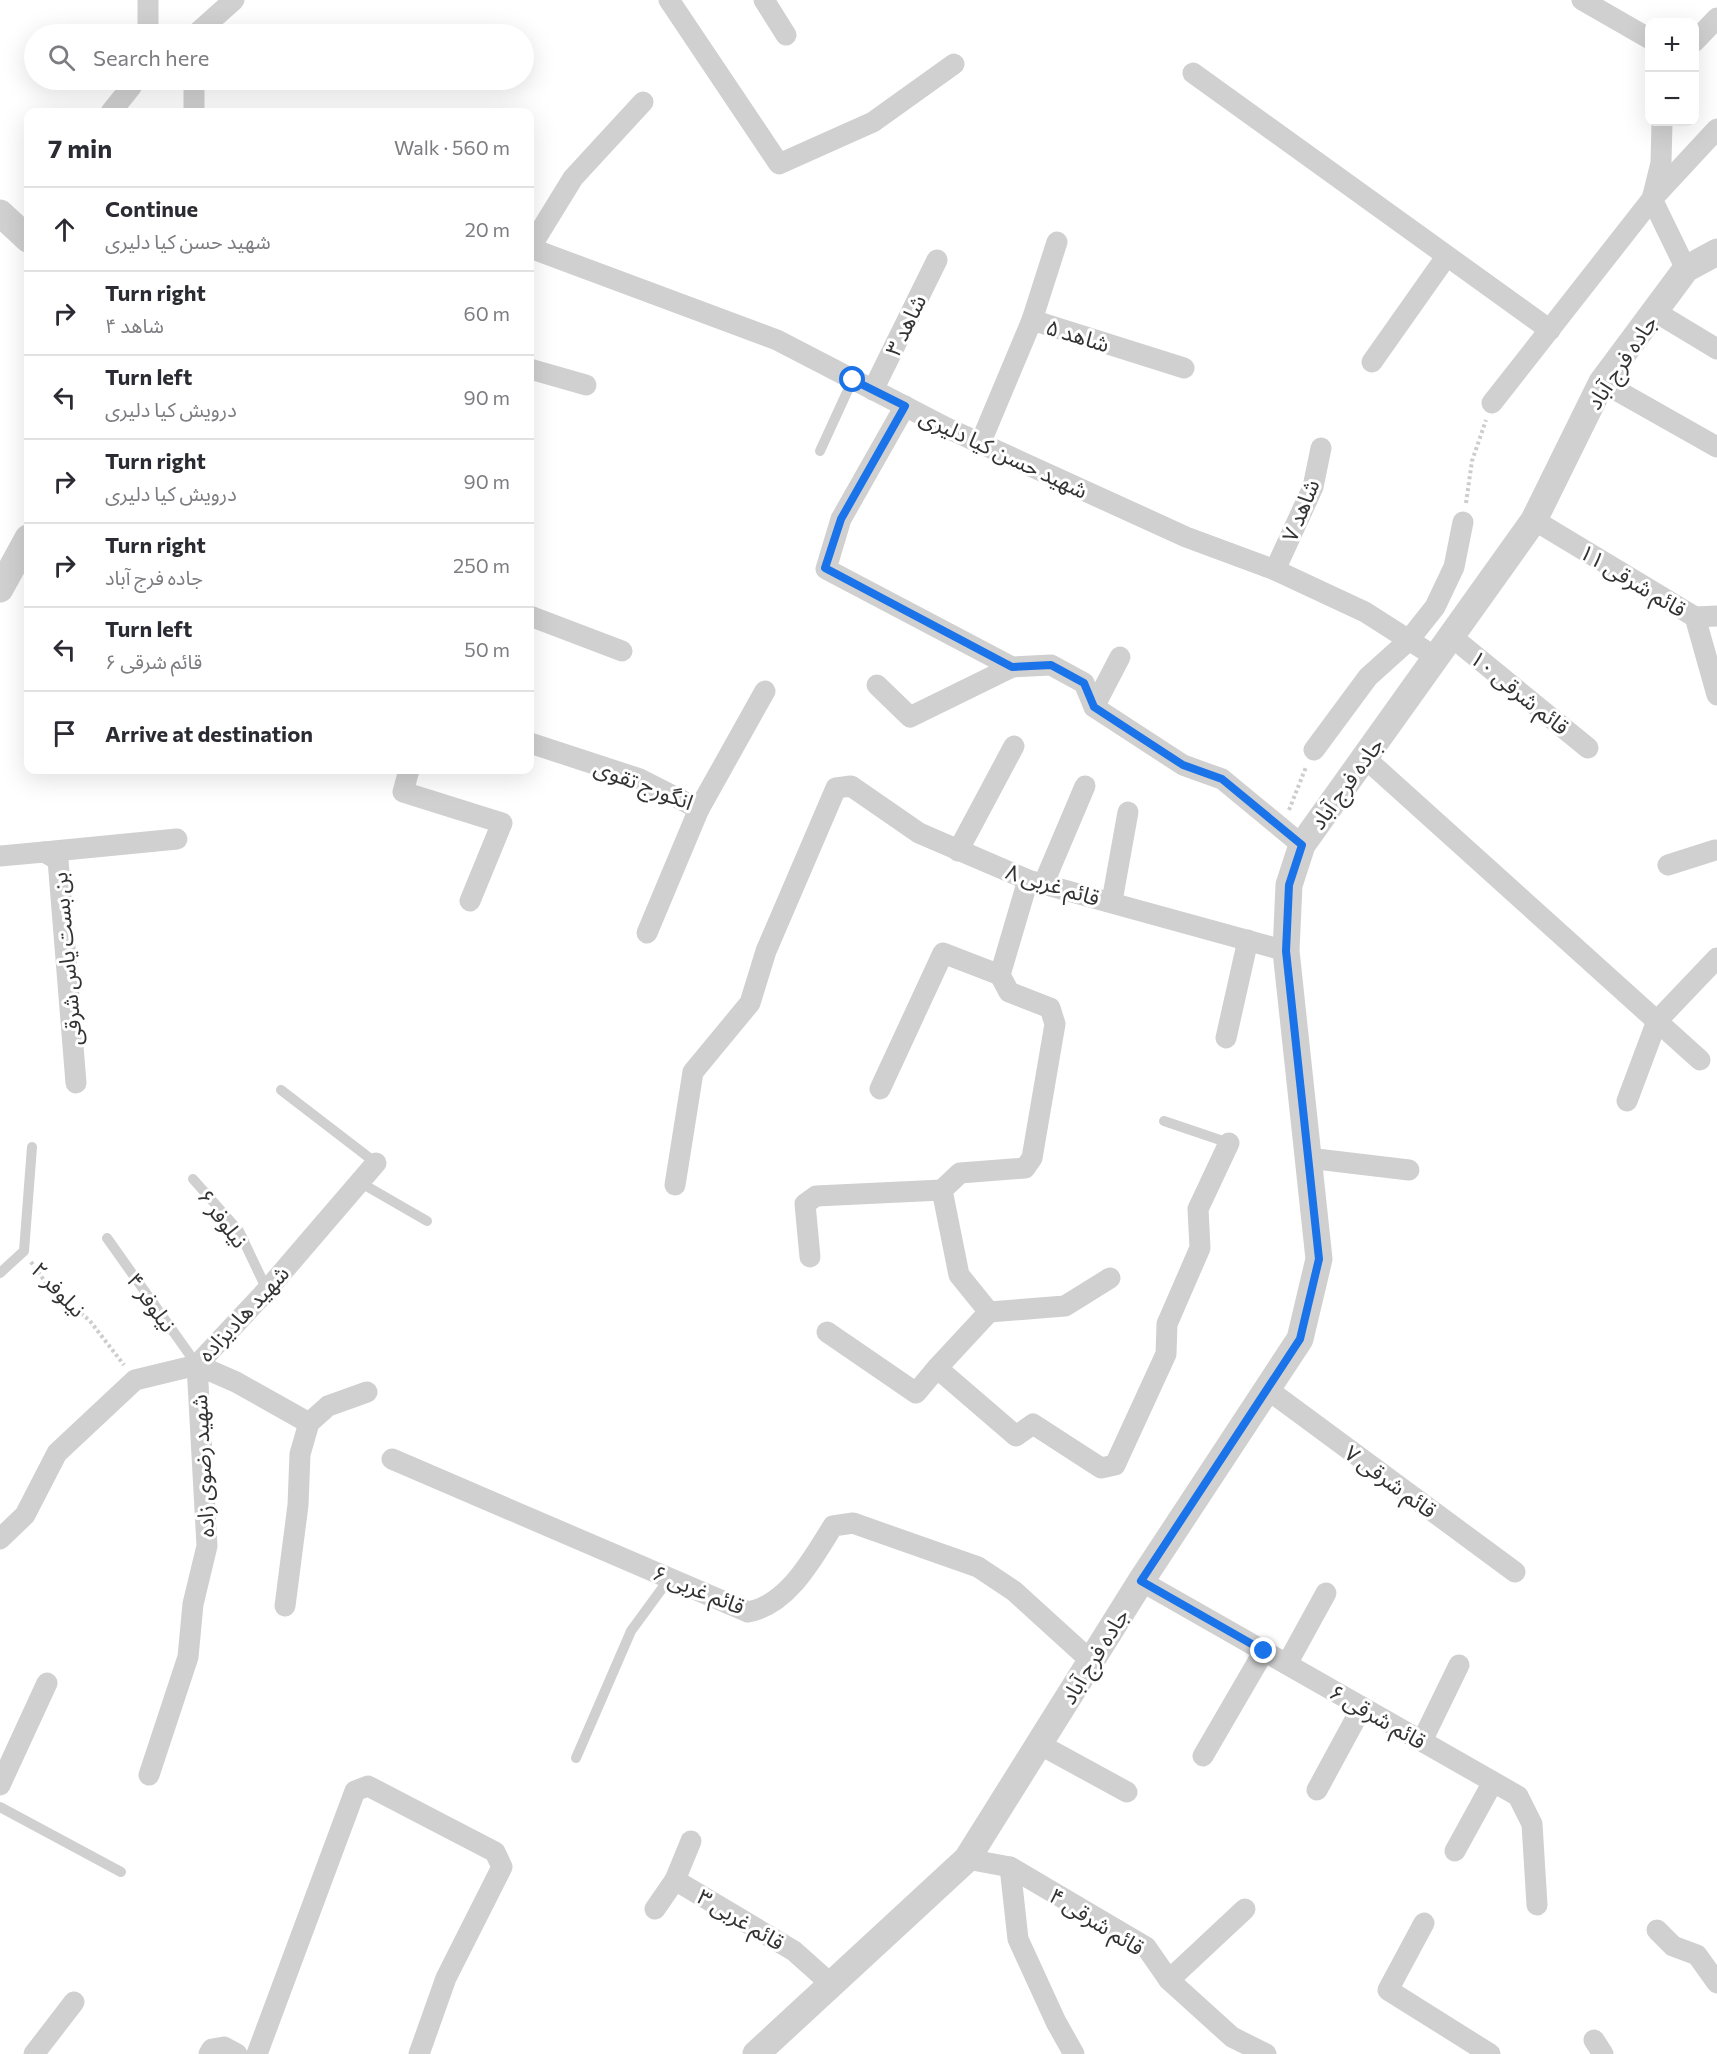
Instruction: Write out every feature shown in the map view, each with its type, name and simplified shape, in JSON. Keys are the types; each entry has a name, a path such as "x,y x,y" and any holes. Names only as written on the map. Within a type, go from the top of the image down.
{"street":[{"path":"148,0 148,24"},
{"path":"207,24 234,0"},
{"path":"669,0 778,164 873,122 954,64"},
{"path":"764,0 786,35"},
{"path":"1582,0 1645,36"},
{"path":"1699,38 1717,18"},
{"path":"1193,73 1550,330"},
{"path":"114,108 129,90"},
{"path":"194,90 194,108"},
{"path":"534,241 573,178 643,102"},
{"path":"1662,126 1661,163 1652,199 1686,269"},
{"path":"1492,403 1652,199 1717,129"},
{"path":"0,213 24,229"},
{"path":"1032,320 1057,242"},
{"name":"شهید حسن کیا دلیری","path":"534,249 777,340 980,444 1186,537 1275,570 1365,612 1408,641"},
{"name":"جاده فرج آباد","path":"756,2054 967,1859 1141,1581 1300,1339 1319,1259 1286,951 1289,885 1302,845 1534,520 1602,382 1686,269 1717,252"},
{"path":"1372,362 1446,257"},
{"name":"شاهد ۳","path":"873,390 937,260"},
{"path":"1654,311 1717,349"},
{"name":"شاهد ۵","path":"980,444 1032,320 1184,368"},
{"path":"534,370 586,385"},
{"path":"1602,382 1717,447"},
{"path":"905,406 841,519 825,568 1012,667"},
{"name":"شاهد ۷","path":"1275,570 1313,487 1321,448"},
{"name":"قائم شرقی ۱۱","path":"1534,520 1695,617 1717,694"},
{"path":"1314,750 1368,677 1408,641 1435,607 1454,567 1463,522"},
{"path":"0,589 24,545"},
{"path":"1695,617 1717,616"},
{"path":"534,618 622,651"},
{"name":"قائم شرقی ۱۰","path":"1408,641 1445,647 1588,748"},
{"path":"1094,707 1120,657"},
{"path":"877,685 910,717 1012,667 1051,665 1084,683 1094,707 1183,765 1222,779 1302,845"},
{"name":"انگورج تقوی","path":"534,744 640,779 699,809 765,691"},
{"path":"958,851 1014,746"},
{"path":"1365,758 1700,1060"},
{"path":"409,774 403,792 502,823 470,901"},
{"name":"قائم غربی ۸","path":"675,1185 693,1072 750,1003 766,951 836,788 851,786 919,833 1036,882 1112,901 1286,951"},
{"path":"1000,975 1036,882 1085,786"},
{"path":"647,933 699,809"},
{"path":"1112,901 1128,812"},
{"path":"44,852 177,839"},
{"path":"1668,865 1716,851"},
{"name":"بن بست یاس شرقی","path":"0,856 44,852 58,860 76,1083"},
{"path":"1226,1038 1248,940"},
{"path":"810,1257 805,1203 816,1196 942,1190 960,1173 1025,1168 1032,1158 1055,1024 1050,1008 1009,992 1000,975 943,953 880,1089"},
{"path":"1627,1101 1657,1021 1717,958"},
{"path":"937,1368 1016,1436 1033,1424 1101,1468 1115,1465 1166,1354 1167,1324 1200,1248 1198,1209 1229,1143"},
{"path":"1308,1158 1409,1170"},
{"name":"شهید هادیزاده","path":"0,1539 26,1515 57,1453 135,1380 197,1365 267,1290 376,1163"},
{"path":"942,1190 958,1275 989,1312"},
{"path":"827,1332 916,1393 989,1312 1065,1305 1110,1278"},
{"path":"197,1365 236,1382 309,1424"},
{"name":"شهید رضوی زاده","path":"149,1775 188,1657 193,1604 207,1546 197,1365"},
{"name":"قائم شرقی ۷","path":"1267,1389 1515,1572"},
{"path":"285,1606 298,1505 300,1454 309,1424 328,1407 367,1392"},
{"name":"قائم غربی ۶","path":"392,1459 748,1612 763,1610 807,1568 833,1526 853,1523 978,1568 1014,1591 1091,1661"},
{"name":"قائم شرقی ۶","path":"1141,1581 1518,1796 1532,1824 1538,1905"},
{"path":"1287,1664 1326,1593"},
{"path":"1203,1756 1264,1651"},
{"path":"1422,1741 1459,1665"},
{"path":"0,1785 47,1683"},
{"path":"1317,1790 1362,1707"},
{"path":"1039,1744 1126,1792"},
{"path":"1455,1851 1493,1782"},
{"path":"257,2054 355,1791 368,1786 495,1852 502,1867 446,1978 419,2054"},
{"path":"675,1880 691,1840"},
{"name":"قائم شرقی ۴","path":"967,1859 1010,1867 1146,1947 1169,1980 1232,2037 1266,2054"},
{"path":"1010,1867 1018,1939 1056,2022 1074,2054"},
{"name":"قائم غربی ۳","path":"655,1909 675,1880 794,1951 832,1985"},
{"path":"1169,1980 1245,1909"},
{"path":"1424,1923 1388,1990 1490,2054"},
{"path":"1657,1930 1673,1946 1697,1955 1717,1983"},
{"path":"34,2054 74,2002"},
{"path":"209,2054 212,2049 224,2047 237,2054"}],"lane":[{"path":"820,451 853,380"},
{"path":"281,1090 376,1163"},
{"path":"1164,1121 1229,1143"},
{"name":"نیلوفر ۲","path":"24,1251 32,1147"},
{"name":"نیلوفر ۶","path":"193,1179 239,1231 267,1290"},
{"path":"361,1183 427,1221"},
{"name":"نیلوفر ۴","path":"106,1238 197,1365"},
{"path":"0,1273 24,1251"},
{"path":"576,1758 631,1631 669,1579"},
{"path":"0,1807 120,1872"}],"path":[{"path":"1463,522 1472,461 1492,403"},
{"path":"1282,827 1314,750"},
{"name":"نیلوفر ۲","path":"24,1251 46,1283 90,1321 135,1380"}],"route":[{"path":"853,380 905,406 841,519 825,568 1012,667 1051,665 1084,683 1094,707 1183,765 1222,779 1302,845 1289,885 1286,951 1319,1259 1300,1339 1141,1581 1264,1651"}]}
